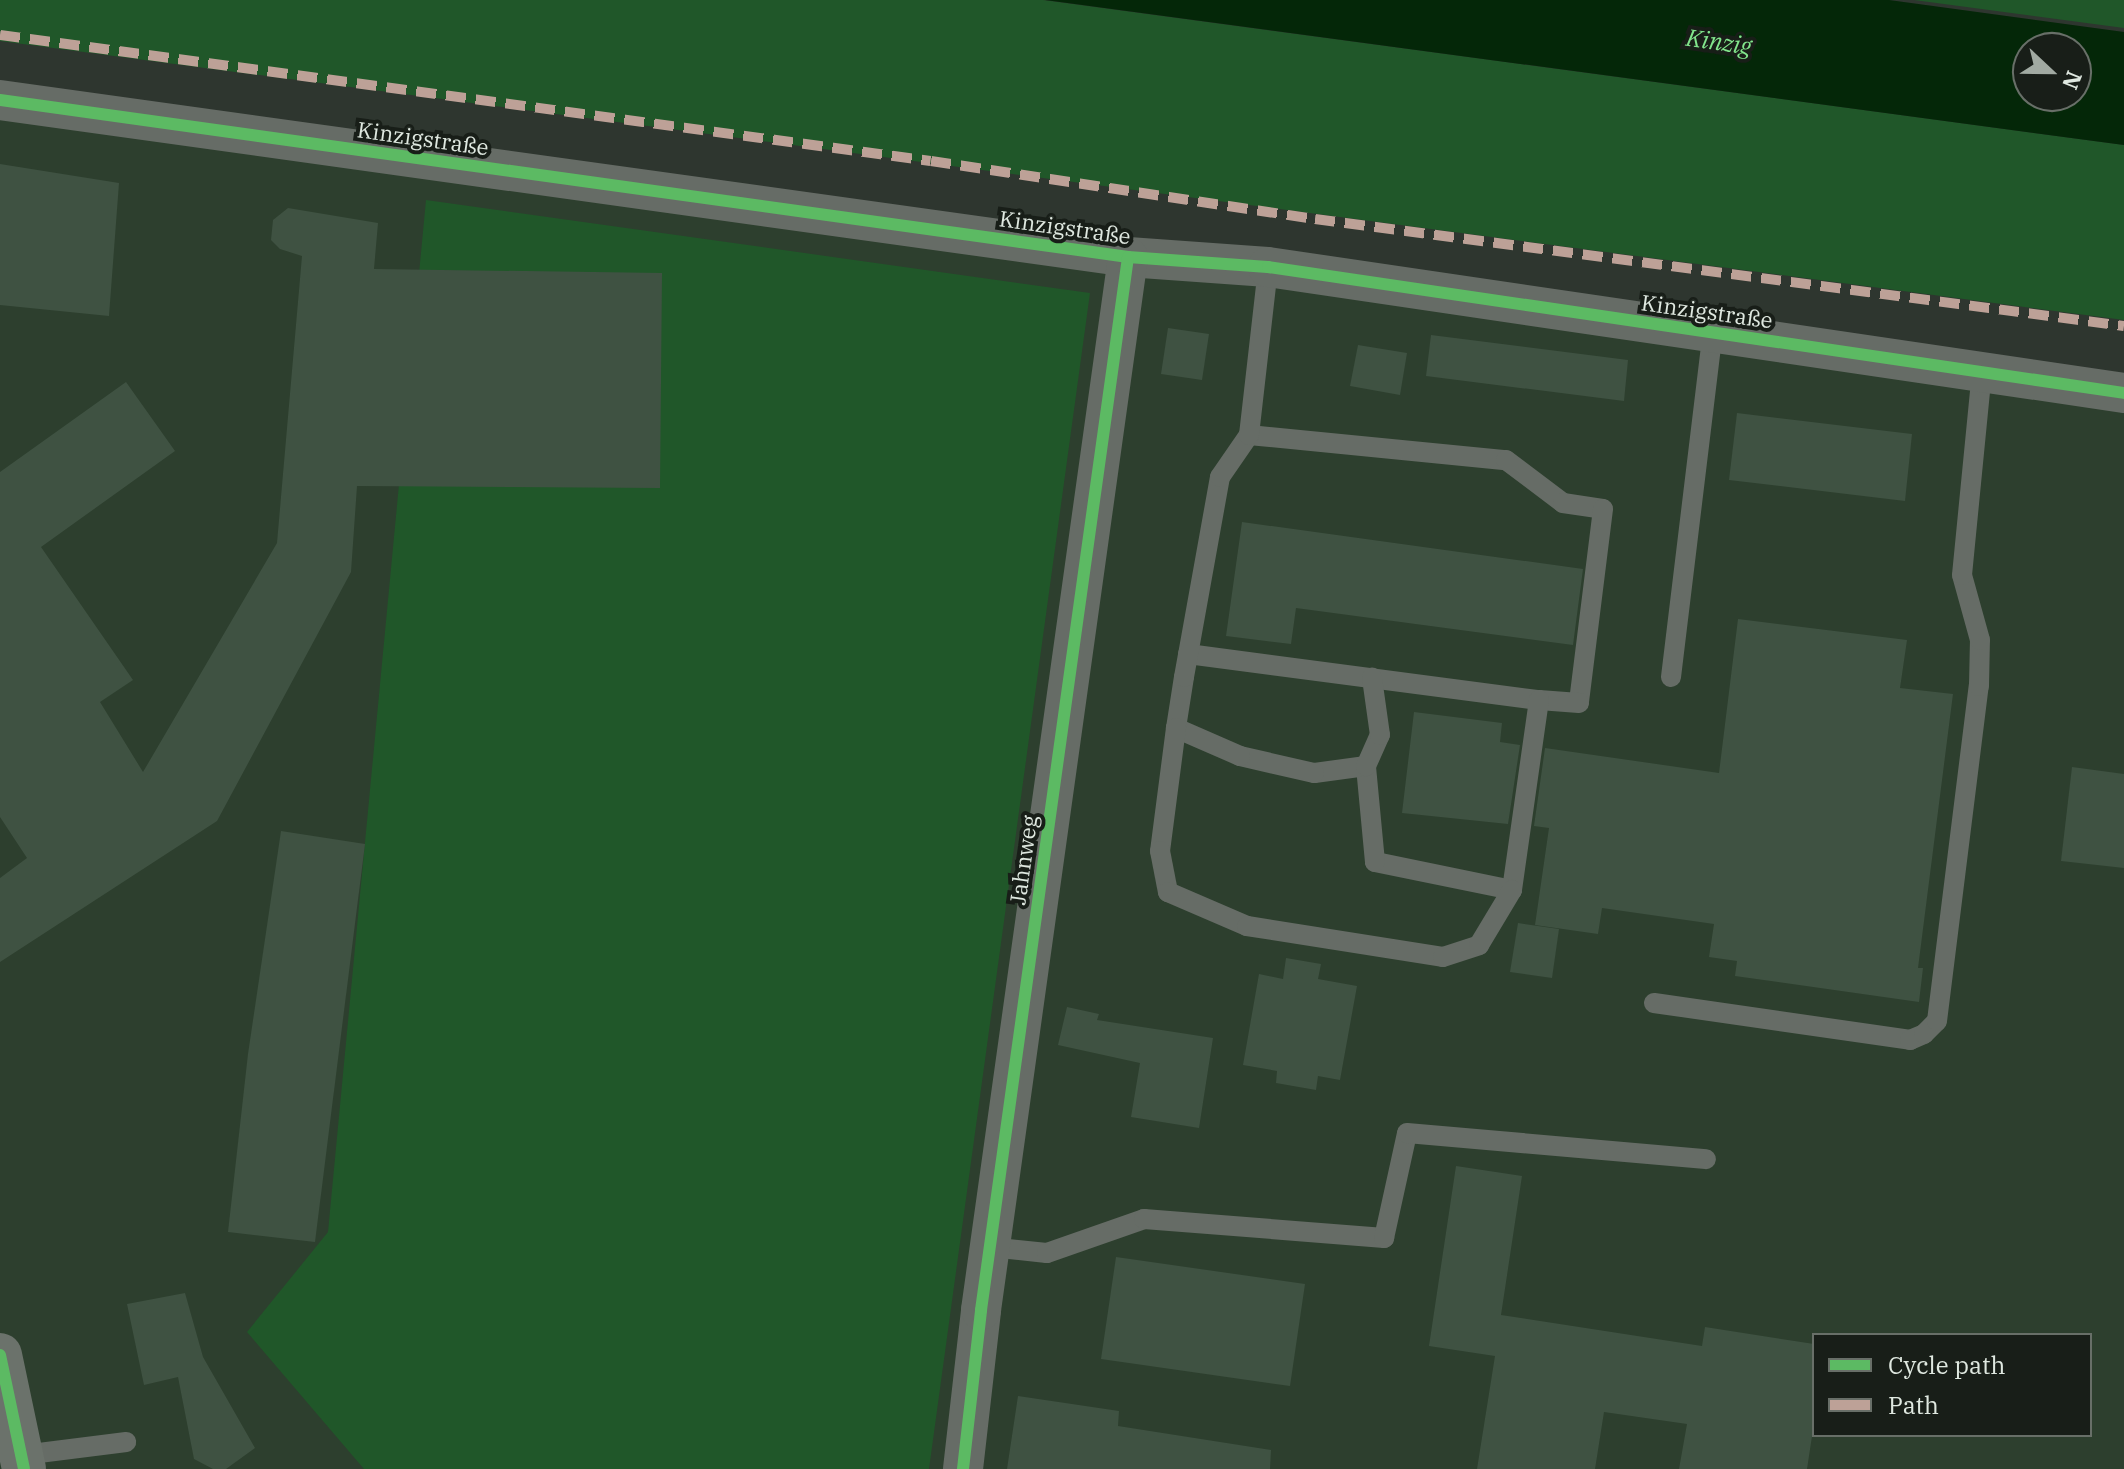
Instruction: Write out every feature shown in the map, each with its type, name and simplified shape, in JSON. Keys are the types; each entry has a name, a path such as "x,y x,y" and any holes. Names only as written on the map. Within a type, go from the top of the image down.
{"main road":[{"path":"0,1355 24,1462"}],"street":[{"name":"Kinzigstraße","path":"0,100 1128,257 1268,267 2124,393"},
{"name":"Jahnweg","path":"963,1469 990,1247 1128,257"}],"lane":[{"path":"1268,267 1249,435 1220,477 1176,728 1160,851 1168,892 1247,926 1443,957 1479,945 1512,890 1539,700"},
{"path":"1671,677 1713,332"},
{"path":"1654,1003 1910,1040 1924,1034 1937,1021 1979,686 1980,640 1962,575 1982,372"},
{"path":"1188,654 1579,703 1603,509 1563,503 1506,460 1249,435"},
{"path":"1372,678 1380,735 1366,766 1375,862 1512,890"},
{"path":"1176,728 1240,756 1314,773 1366,766"},
{"path":"990,1247 1047,1253 1144,1219 1384,1238 1407,1133 1706,1159"},
{"path":"24,1462 126,1442"}],"shaded area":[{"path":"0,0 1043,0 2124,145 2124,320 0,41"},
{"path":"1914,0 2124,0 2124,28"},
{"path":"0,112 2124,379 2124,1469 0,1469"},
{"path":"426,200 1090,293 929,1469 364,1469 247,1332 328,1232"}],"water":[{"name":"Kinzig","path":"1045,0 1889,0 2124,32 2124,145"}],"building":[{"path":"0,164 119,183 109,316 0,305"},
{"path":"288,208 378,223 374,269 662,273 660,488 357,486 351,572 217,821 0,962 0,878 27,858 0,817 0,472 126,382 175,451 41,547 133,680 100,702 143,772 277,543 302,256 280,249 271,240 273,220"},
{"path":"1168,328 1209,334 1202,380 1161,374"},
{"path":"1431,335 1628,360 1624,401 1426,376"},
{"path":"1358,345 1407,353 1400,395 1350,386"},
{"path":"1737,413 1912,434 1905,501 1729,480"},
{"path":"1242,522 1583,569 1573,645 1296,608 1291,644 1226,636"},
{"path":"1738,619 1907,640 1900,688 1953,694 1918,968 1923,968 1919,1002 1735,976 1737,961 1709,957 1714,924 1602,908 1598,934 1535,925 1549,828 1534,826 1545,748 1719,773"},
{"path":"1414,712 1502,723 1500,742 1520,745 1508,824 1402,813"},
{"path":"2072,767 2124,774 2124,868 2061,861"},
{"path":"281,831 365,844 315,1242 228,1232 248,1054"},
{"path":"1518,923 1559,929 1552,978 1510,972"},
{"path":"1286,958 1321,964 1318,979 1357,986 1340,1080 1318,1076 1316,1090 1276,1083 1277,1071 1243,1065 1259,974 1283,979"},
{"path":"1067,1007 1099,1014 1097,1020 1213,1038 1199,1128 1131,1117 1140,1063 1058,1045"},
{"path":"1456,1166 1522,1176 1501,1315 1702,1346 1705,1327 1812,1344 1812,1436 1807,1469 1679,1469 1687,1424 1604,1412 1595,1469 1477,1469 1495,1356 1429,1346"},
{"path":"1116,1257 1305,1284 1290,1386 1101,1359"},
{"path":"185,1293 203,1357 255,1448 226,1469 213,1469 194,1459 178,1377 144,1385 127,1304"},
{"path":"1018,1396 1119,1411 1118,1426 1271,1450 1270,1469 1007,1469"}],"marked path":[{"path":"0,35 931,161 1315,219 2124,326"}],"cycle path":[{"path":"0,100 1128,257 1268,267 2124,393"},
{"path":"963,1469 981,1310 1128,257"},
{"path":"0,1355 24,1469"}]}
